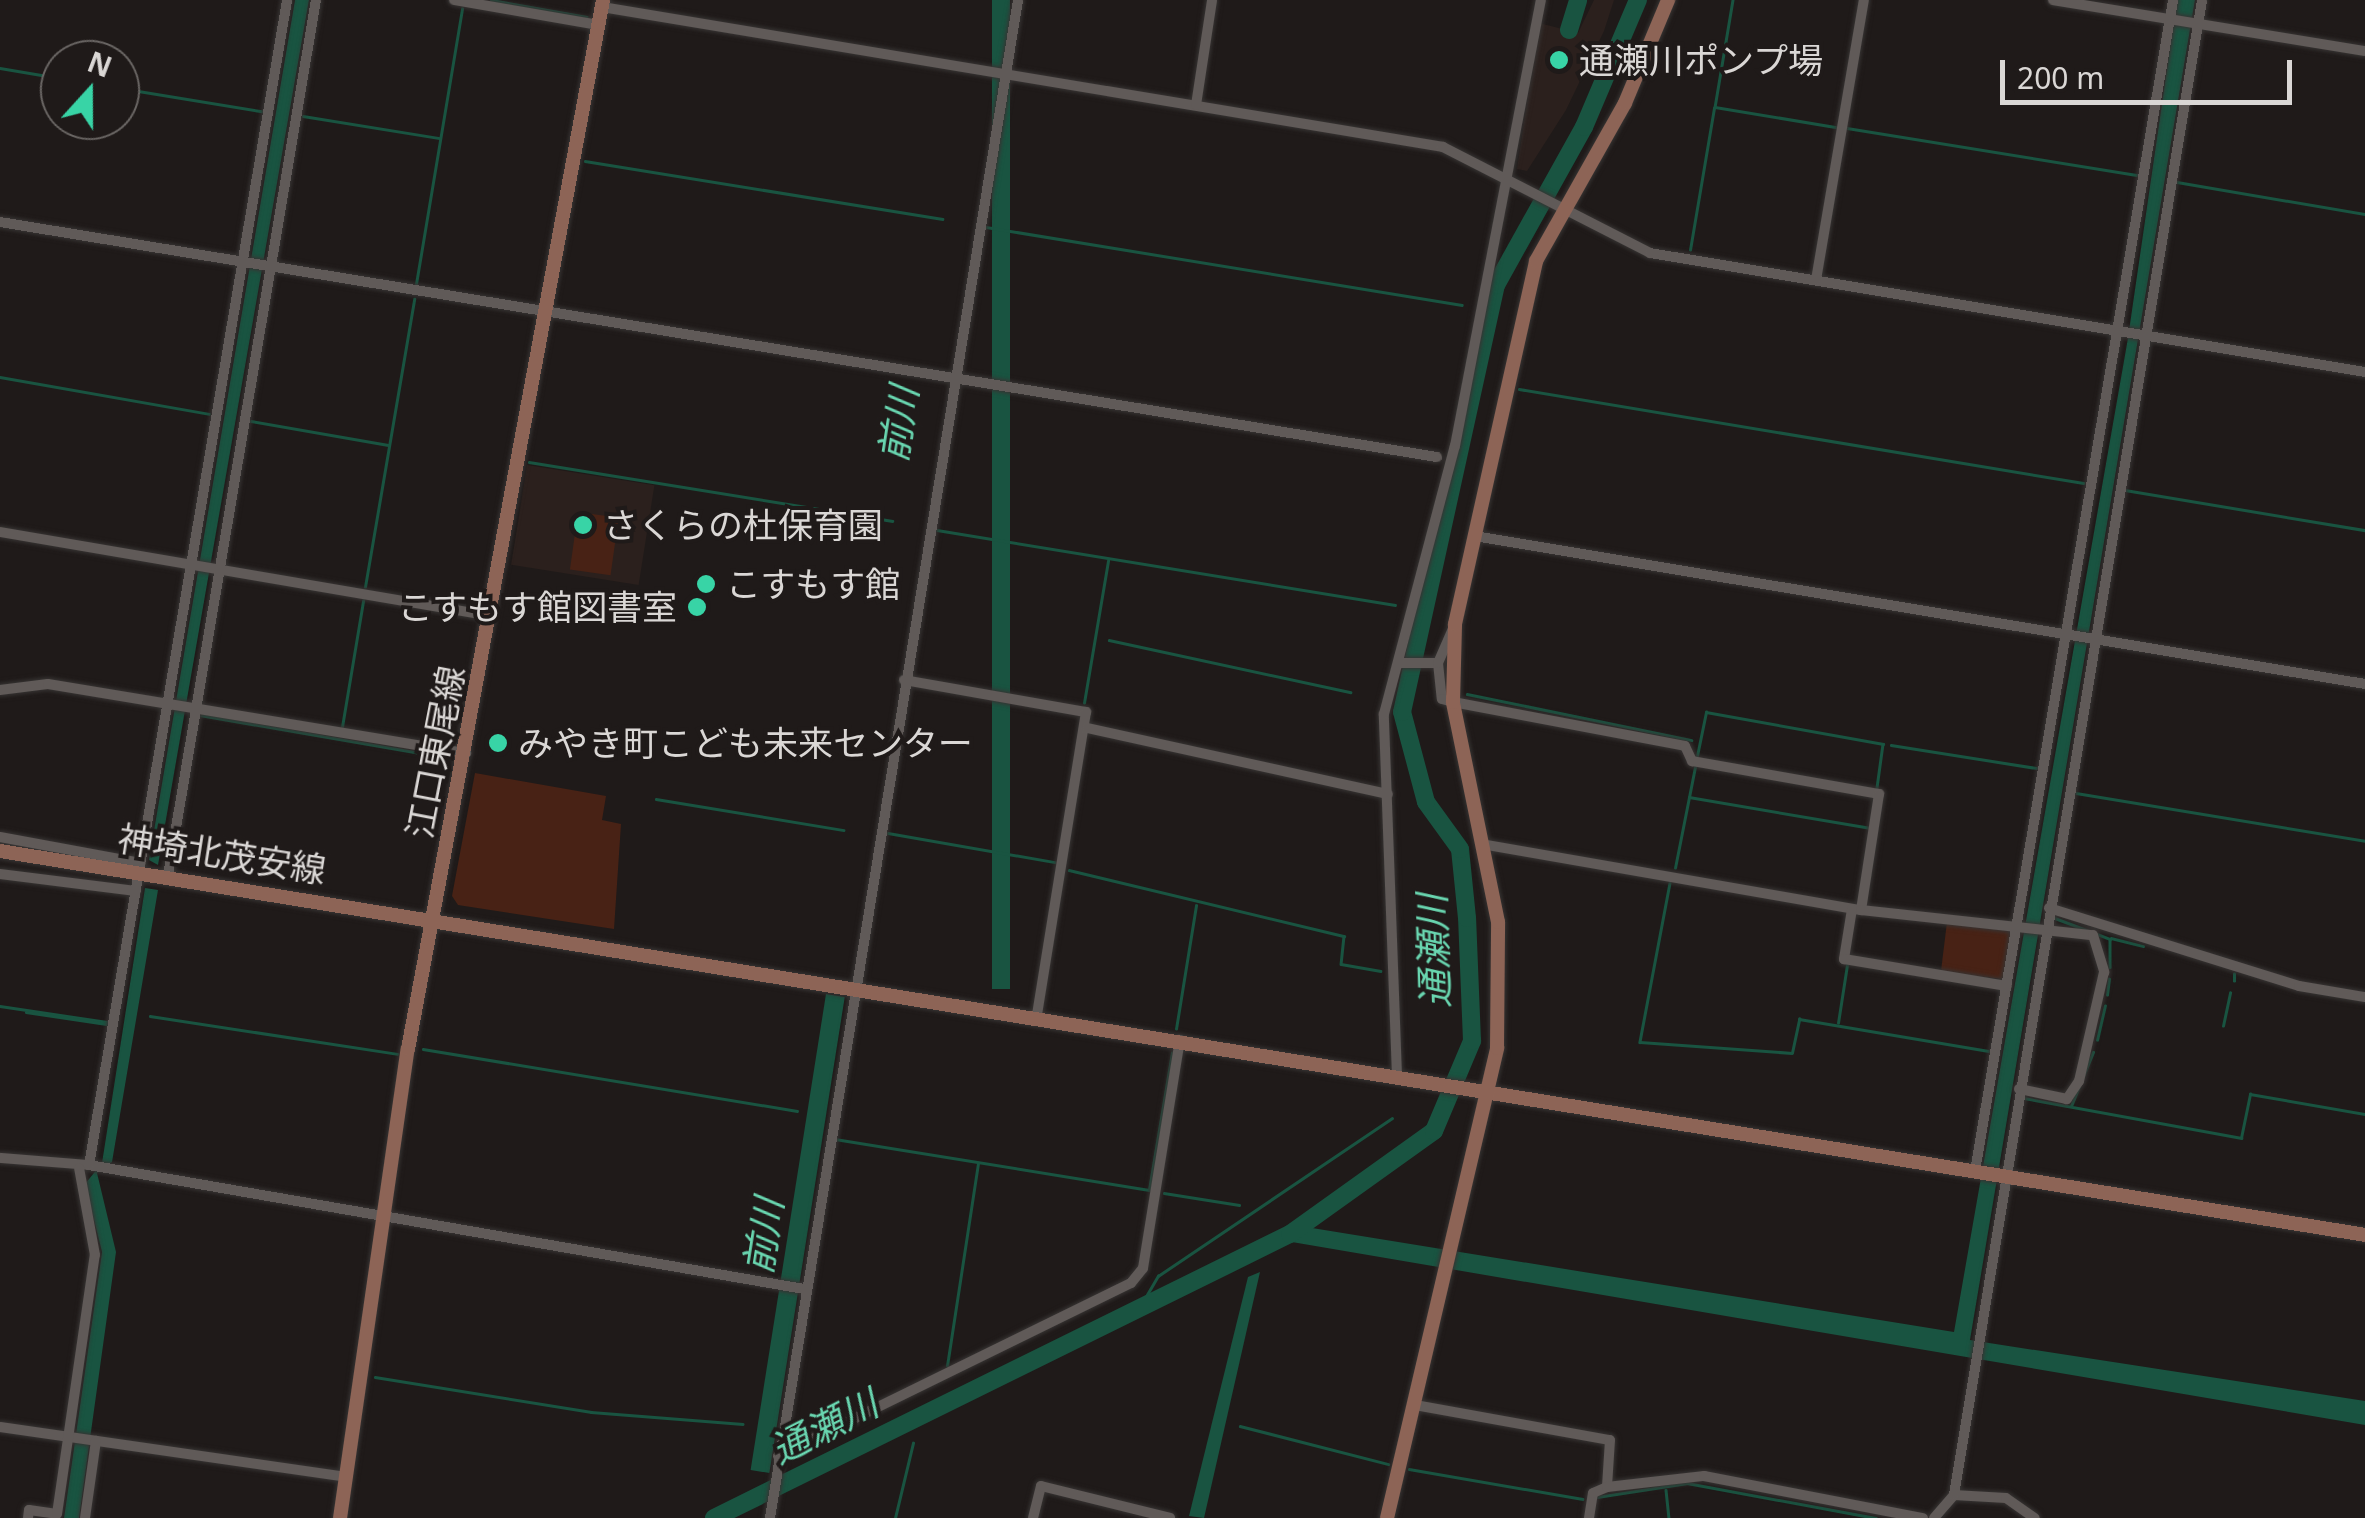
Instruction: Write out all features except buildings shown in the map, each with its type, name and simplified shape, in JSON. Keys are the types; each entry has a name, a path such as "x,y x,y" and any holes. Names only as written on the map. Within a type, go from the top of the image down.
{"street":[{"path":"85,1518 82,1439 94,1255 92,1167 140,867 182,706 206,567 256,266 287,0"},
{"path":"168,875 182,706 256,266 316,0"},
{"path":"454,0 598,25"},
{"path":"770,1518 777,1500 778,1460 799,1288 854,988 904,680 943,375 992,72 1018,0"},
{"path":"1196,106 1212,0"},
{"path":"1397,1076 1384,714 1404,662 1508,176 1541,0"},
{"path":"1386,1518 1490,1090 1502,980 1486,846 1453,702 1456,624 1530,285 1555,208 1612,128 1668,0"},
{"path":"1816,280 1864,0"},
{"path":"2053,0 2365,51"},
{"path":"1934,1518 1954,1496 2018,1089 2031,925 2183,21 2172,0"},
{"path":"1977,1171 2007,986 2031,925 2049,908 2080,637 2183,21 2202,0"},
{"path":"602,4 1443,147 1508,176 1555,208 1650,253 2365,372"},
{"name":"江口東尾線","path":"340,1518 382,1219 434,918 602,4"},
{"path":"0,222 1437,457"},
{"path":"0,532 490,616"},
{"path":"1474,536 2365,684"},
{"path":"1456,624 1436,663 1442,699 1685,746 1692,761 1879,794 1844,959 2007,986"},
{"path":"1404,662 1436,663"},
{"path":"904,680 1080,710 1087,728 1037,1016"},
{"path":"0,690 48,684 466,753"},
{"path":"1087,728 1388,794"},
{"path":"0,837 140,867"},
{"path":"1486,846 1857,910 2031,925 2093,935 2103,949 2100,1002 2067,1099 2018,1089"},
{"name":"神埼北茂安線","path":"0,851 140,867 168,875 2365,1236"},
{"path":"0,874 136,891"},
{"path":"2049,908 2299,986 2365,996"},
{"path":"778,1460 1131,1283 1144,1268 1180,1039"},
{"path":"0,1158 92,1167 799,1288"},
{"path":"1415,1405 1610,1440 1607,1487"},
{"path":"0,1428 346,1477"},
{"path":"28,1518 29,1510 57,1514 82,1439"},
{"path":"1588,1518 1593,1493 1607,1487 1704,1476 1923,1518"},
{"path":"1033,1518 1042,1486 1170,1518"},
{"path":"1954,1496 2006,1498 2035,1518"}],"shaded area":[{"path":"295,0 309,0 158,865 149,860"},
{"path":"992,0 1010,0 1010,989 992,989"},
{"path":"1594,0 1614,0 1604,31 1566,110 1527,171 1517,169 1539,23 1578,33"},
{"path":"2177,0 2195,0 1970,1340 2365,1401 2365,1425 1286,1241 1312,1228 1954,1332 2128,338"},
{"name":"さくらの杜保育園","path":"527,465 654,485 639,585 511,565"},
{"path":"578,512 619,518 611,575 570,569"},
{"path":"475,773 606,796 602,820 621,824 614,929 458,905 452,896"},
{"path":"145,888 158,890 112,1162 97,1173 116,1252 79,1518 64,1518 102,1252 85,1184 102,1163"},
{"path":"1947,922 2012,930 2005,980 1941,972"},
{"path":"826,994 845,997 769,1473 751,1470"},
{"path":"1260,1272 1204,1518 1189,1516 1248,1277"}],"waterway":[{"path":"491,0 587,17"},
{"path":"1569,30 1578,0"},
{"name":"通瀬川","path":"714,1518 1290,1234 1434,1131 1472,1041 1467,918 1460,849 1426,802 1402,712 1496,285 1584,127 1638,0"},
{"path":"1733,0 1715,107 1836,127"},
{"path":"416,284 462,9"},
{"path":"0,68 40,75"},
{"path":"140,91 261,111"},
{"path":"1690,250 1714,108"},
{"path":"303,116 439,138"},
{"path":"1847,128 2136,175"},
{"path":"585,161 942,219"},
{"path":"2177,182 2365,214"},
{"path":"986,227 1462,305"},
{"path":"365,587 414,299"},
{"path":"0,377 209,414"},
{"path":"1519,389 2083,483"},
{"path":"251,421 388,445"},
{"path":"529,462 892,521"},
{"path":"2125,490 2365,530"},
{"path":"937,530 1395,605"},
{"path":"1084,703 1108,561"},
{"path":"342,727 363,601"},
{"path":"1109,640 1350,692"},
{"path":"1467,694 1691,740"},
{"path":"1697,756 1706,712 1883,744 1877,788"},
{"path":"200,715 450,758"},
{"path":"1891,745 2036,768"},
{"path":"1675,868 1695,767"},
{"path":"2076,793 2365,841"},
{"path":"1689,797 1870,828"},
{"path":"656,799 843,830"},
{"path":"888,833 1054,862"},
{"path":"1069,870 1344,936 1341,964 1380,971"},
{"path":"1670,883 1640,1042 1792,1053 1799,1019 1988,1051"},
{"path":"1176,1029 1196,906"},
{"path":"2055,918 2110,939 2110,967"},
{"path":"2111,938 2143,946"},
{"path":"1838,1023 1847,965"},
{"path":"2234,974 2234,981"},
{"path":"2107,995 2109,979"},
{"path":"2223,1026 2230,993"},
{"path":"0,1006 107,1022"},
{"path":"2097,1040 2105,1006"},
{"path":"26,1012 106,1024"},
{"path":"150,1016 397,1054"},
{"path":"423,1049 797,1111"},
{"path":"2071,1106 2093,1052"},
{"path":"835,1139 1149,1190 1172,1053"},
{"path":"2024,1098 2241,1138 2250,1094 2365,1114"},
{"path":"1144,1300 1158,1276 1392,1118"},
{"path":"947,1366 978,1164"},
{"path":"1164,1193 1239,1205"},
{"path":"375,1377 591,1412 743,1424"},
{"path":"1240,1426 1388,1464"},
{"path":"895,1518 913,1443"},
{"path":"1409,1469 1582,1499"},
{"path":"1597,1497 1687,1483 1876,1518"},
{"path":"1666,1490 1669,1518"}],"place":[{"name":"通瀬川ポンプ場","path":"1559,60"},
{"name":"さくらの杜保育園","path":"583,525"},
{"name":"こすもす館","path":"706,584"},
{"name":"こすもす館図書室","path":"697,607"},
{"name":"みやき町こども未来センター","path":"498,743"}],"water label":[{"name":"前川","path":"898,424"},
{"name":"前川","path":"763,1236"}]}
